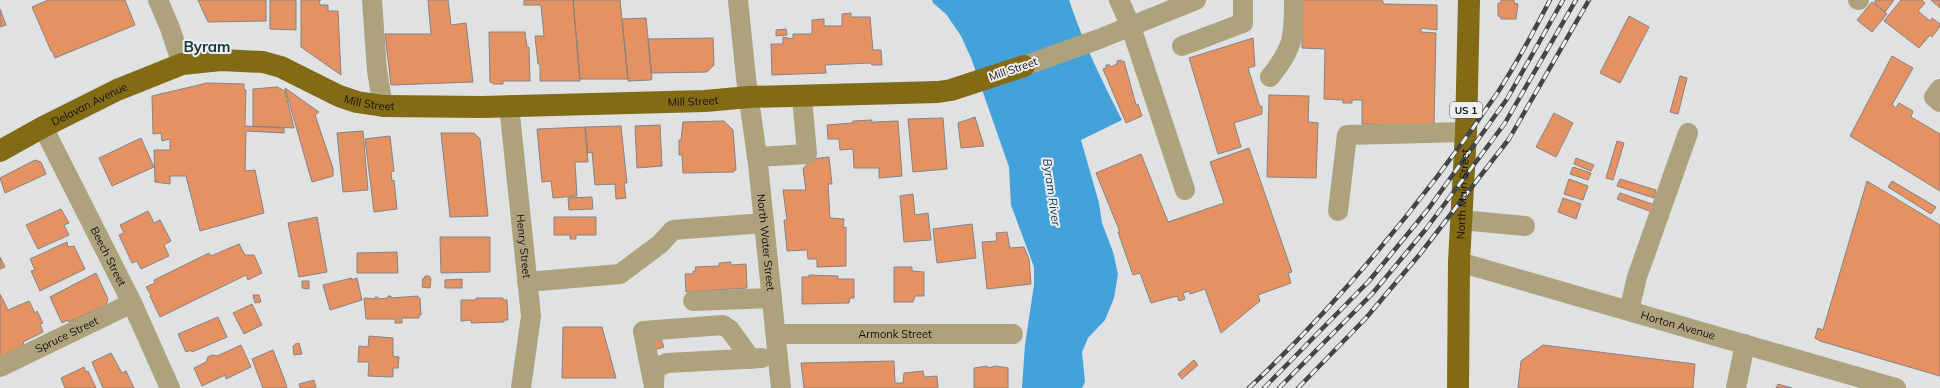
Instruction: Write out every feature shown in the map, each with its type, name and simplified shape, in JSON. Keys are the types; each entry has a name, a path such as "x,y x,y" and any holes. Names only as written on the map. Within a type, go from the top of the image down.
{"main road":[{"name":"North Main Street","path":"1458,388 1460,220 1466,132 1469,0"},
{"name":"Mill Street","path":"182,64 221,60 262,62 297,74 339,96 357,102 383,106 474,107 705,101 749,97 916,94 951,90 1024,66"},
{"name":"Delavan Avenue","path":"0,151 43,127 117,90 182,64"}],"street":[{"path":"158,0 170,28 182,64"},
{"path":"372,0 377,71 383,106"},
{"name":"North Water Street","path":"738,0 757,157 781,388"},
{"path":"1119,0 1131,27 1185,190"},
{"name":"Mill Street","path":"1024,66 1131,27 1196,0"},
{"path":"1182,46 1243,23 1243,0"},
{"path":"1270,77 1282,62 1291,46 1294,24 1294,0"},
{"path":"1940,89 1934,97 1940,102"},
{"path":"757,157 807,154 802,97"},
{"name":"Henry Street","path":"509,105 531,316 521,388"},
{"name":"Beech Street","path":"43,127 132,303 170,388"},
{"path":"1338,211 1347,135 1466,132"},
{"path":"1629,311 1637,278 1688,133"},
{"path":"1460,220 1525,226"},
{"path":"527,282 620,274 660,244 673,230 764,223"},
{"name":"Horton Avenue","path":"1459,262 1896,388"},
{"path":"693,301 772,298"},
{"name":"Spruce Street","path":"0,367 132,303"},
{"path":"654,387 643,331 723,325 730,330 751,359"},
{"name":"Armonk Street","path":"776,334 1014,334"},
{"path":"1736,388 1745,344"},
{"path":"654,387 655,368 667,363 778,357"}],"water":[{"name":"Byram River","path":"932,0 1069,0 1093,61 1122,120 1081,140 1099,203 1102,223 1113,252 1118,274 1114,298 1105,320 1088,338 1082,352 1085,382 1082,388 1022,388 1025,345 1034,285 1034,267 1011,205 1009,167 971,58 961,36 946,14 933,3"}],"building":[{"path":"48,0 125,0 135,25 55,58 32,7"},
{"path":"198,0 266,0 266,21 208,22"},
{"path":"270,0 296,0 296,30 270,29"},
{"path":"301,0 319,0 320,5 328,5 328,11 338,11 341,75 301,47"},
{"path":"428,0 448,0 451,25 466,23 473,82 391,85 385,34 431,34"},
{"path":"524,0 573,0 580,81 540,81 540,64 538,64 535,36 544,36 541,5 524,5"},
{"path":"573,0 620,0 628,79 580,79"},
{"path":"1303,0 1382,0 1384,4 1437,5 1437,30 1421,28 1421,32 1436,33 1434,126 1362,124 1362,100 1352,100 1352,103 1343,103 1343,100 1324,99 1325,49 1302,48"},
{"path":"1501,0 1514,0 1514,3 1518,4 1516,19 1501,19 1501,17 1498,16 1498,3 1501,3"},
{"path":"1876,0 1894,0 1885,12 1874,2"},
{"path":"1901,0 1922,0 1925,3 1918,11 1930,21 1932,18 1940,24 1939,28 1932,37 1930,35 1919,48 1884,21"},
{"path":"1931,0 1940,0 1940,8"},
{"path":"1872,2 1887,14 1872,32 1857,20"},
{"path":"0,9 6,25 0,27"},
{"path":"851,13 851,17 870,17 873,50 881,50 882,65 872,65 870,63 825,65 826,73 772,75 771,44 783,44 783,37 793,39 793,34 812,34 812,20 824,19 824,26 842,26 842,14"},
{"path":"1629,16 1649,27 1620,83 1600,73"},
{"path":"646,18 652,78 651,80 628,81 622,19"},
{"path":"786,29 787,35 776,36 776,30"},
{"path":"489,32 525,32 527,47 529,47 530,81 503,81 503,84 494,84 490,82"},
{"path":"713,38 714,65 707,72 651,73 648,39"},
{"path":"1253,38 1255,66 1248,68 1260,107 1262,106 1262,114 1234,123 1241,147 1218,154 1189,58"},
{"path":"1892,56 1913,68 1892,105 1896,108 1899,103 1913,111 1911,117 1940,134 1940,191 1850,136"},
{"path":"1121,60 1122,62 1124,61 1136,105 1138,104 1142,116 1126,123 1103,69 1106,68 1106,65 1110,65 1111,67 1117,64 1117,61"},
{"path":"1680,76 1687,78 1678,114 1670,112"},
{"path":"207,83 244,84 244,90 246,90 245,126 284,128 284,133 246,131 245,171 255,170 264,213 200,231 186,176 170,176 170,184 155,182 154,150 170,150 170,139 162,141 161,133 153,134 152,96"},
{"path":"277,87 285,91 294,128 253,126 253,89"},
{"path":"285,88 319,112 315,115 333,168 333,176 312,182"},
{"path":"1269,95 1309,96 1308,122 1318,123 1316,178 1267,177"},
{"path":"1554,113 1573,123 1556,157 1536,147"},
{"path":"975,117 984,146 961,148 958,123"},
{"path":"943,118 947,169 913,172 908,119"},
{"path":"872,120 872,124 874,122 898,121 902,176 879,178 879,168 854,168 853,149 840,150 839,139 828,139 827,125 852,124 853,121"},
{"path":"724,121 733,130 736,170 734,170 734,172 683,173 682,155 679,155 679,140 681,140 683,122"},
{"path":"660,125 662,166 637,168 635,126"},
{"path":"621,126 627,183 624,183 626,198 616,199 615,184 595,185 592,152 588,153 585,127"},
{"path":"585,127 588,162 575,162 577,196 553,198 551,181 542,182 537,129"},
{"path":"363,131 368,190 343,192 337,133"},
{"path":"441,133 474,133 480,139 488,216 450,217"},
{"path":"390,136 394,171 391,172 392,181 394,180 397,209 374,212 365,139"},
{"path":"141,138 154,167 112,186 99,158"},
{"path":"1617,141 1624,143 1613,180 1606,178"},
{"path":"1249,148 1292,272 1288,273 1291,283 1258,295 1260,301 1221,333 1205,289 1190,294 1189,291 1183,293 1185,299 1179,301 1177,296 1151,303 1140,273 1133,275 1118,232 1120,232 1096,173 1141,154 1168,222 1224,203 1210,162"},
{"path":"829,157 832,184 828,184 830,218 844,219 843,228 846,227 846,266 817,267 817,259 808,259 807,250 787,251 784,220 787,220 783,190 806,190 803,169 811,159"},
{"path":"1576,158 1594,165 1591,171 1574,164"},
{"path":"35,160 41,162 46,174 5,193 0,178"},
{"path":"1573,167 1591,173 1588,180 1570,174"},
{"path":"1569,179 1588,186 1583,200 1564,194"},
{"path":"1620,179 1656,190 1654,198 1617,186"},
{"path":"1867,181 1940,225 1940,376 1820,341 1815,338 1818,328 1823,330"},
{"path":"1892,181 1936,207 1931,214 1888,187"},
{"path":"1620,193 1655,205 1652,212 1617,199"},
{"path":"913,194 915,215 928,213 931,240 904,242 900,196"},
{"path":"592,197 593,209 569,210 568,198"},
{"path":"1563,198 1581,204 1576,219 1558,212"},
{"path":"61,209 69,223 64,225 69,235 38,249 26,225"},
{"path":"148,211 154,223 160,220 171,241 164,245 169,256 141,269 137,261 132,263 119,235 124,233 120,225"},
{"path":"317,217 327,272 299,277 288,223"},
{"path":"554,217 596,217 596,235 576,235 576,239 570,239 570,235 554,235"},
{"path":"972,224 976,258 937,263 933,229"},
{"path":"1007,232 1010,248 1024,247 1029,259 1031,284 987,289 982,242 997,241 996,233"},
{"path":"440,237 490,237 490,272 441,273"},
{"path":"67,242 68,247 74,246 85,269 40,291 31,271 35,270 30,259"},
{"path":"239,244 245,255 254,255 262,273 248,280 246,275 160,317 146,287 155,283 154,280 209,253 211,256"},
{"path":"397,252 398,273 357,273 357,253"},
{"path":"0,257 5,267 0,269"},
{"path":"731,262 731,265 746,264 747,288 686,292 685,274 693,274 693,271 696,271 695,267 719,266 719,263"},
{"path":"894,267 912,267 912,271 924,272 924,296 915,296 913,302 894,302"},
{"path":"96,273 108,299 106,305 69,322 68,320 62,323 50,297"},
{"path":"809,275 838,276 838,279 854,279 854,298 850,298 849,303 802,304 802,277 809,277"},
{"path":"425,276 429,276 431,279 430,288 422,287 423,278 424,279"},
{"path":"352,278 352,280 357,278 362,300 330,310 323,285"},
{"path":"462,279 462,288 445,288 445,280"},
{"path":"302,281 309,281 309,289 302,288"},
{"path":"0,294 8,310 29,301 35,313 37,311 43,323 40,324 43,332 23,342 24,345 0,357"},
{"path":"253,295 259,295 261,302 255,303"},
{"path":"388,296 391,296 391,298 418,296 418,298 420,298 421,315 419,315 419,318 402,318 402,323 395,323 395,319 366,319 364,298 375,299 375,297 378,297 378,299 388,298"},
{"path":"476,298 503,298 503,300 507,300 508,320 504,320 504,322 471,323 471,320 461,321 461,300 476,300"},
{"path":"252,304 262,325 244,334 233,313"},
{"path":"218,317 227,337 192,352 191,350 186,352 178,334"},
{"path":"563,327 602,327 616,378 562,378"},
{"path":"659,333 664,347 654,350 650,335"},
{"path":"369,336 393,338 393,356 399,357 398,368 393,368 393,377 368,376 369,362 358,362 359,346 368,347"},
{"path":"299,343 302,354 294,355 293,346"},
{"path":"241,345 251,367 226,379 225,375 202,386 194,368 206,362 208,357 212,355 217,356"},
{"path":"1543,345 1695,364 1693,388 1518,388 1521,361"},
{"path":"273,350 287,388 263,388 252,359"},
{"path":"111,353 122,373 126,371 134,388 103,388 92,362"},
{"path":"1194,360 1198,365 1182,379 1178,374"},
{"path":"894,361 895,383 903,383 904,373 923,371 924,376 926,377 937,376 938,388 804,388 801,363"},
{"path":"987,366 988,368 996,366 1008,368 1008,388 974,388 974,368"},
{"path":"84,367 86,372 88,371 96,388 65,388 61,378"},
{"path":"314,380 316,388 300,388 299,384"},
{"path":"1778,384 1792,388 1776,388"}],"railway":[{"path":"1249,388 1284,354 1350,283 1442,171 1512,70 1550,0"},
{"path":"1264,388 1369,281 1429,208 1507,99 1563,0"},
{"path":"1279,388 1372,294 1426,229 1505,123 1576,0"},
{"path":"1298,388 1366,318 1420,254 1509,139 1589,0"}],"district":[{"name":"Byram","path":"207,46"}]}
